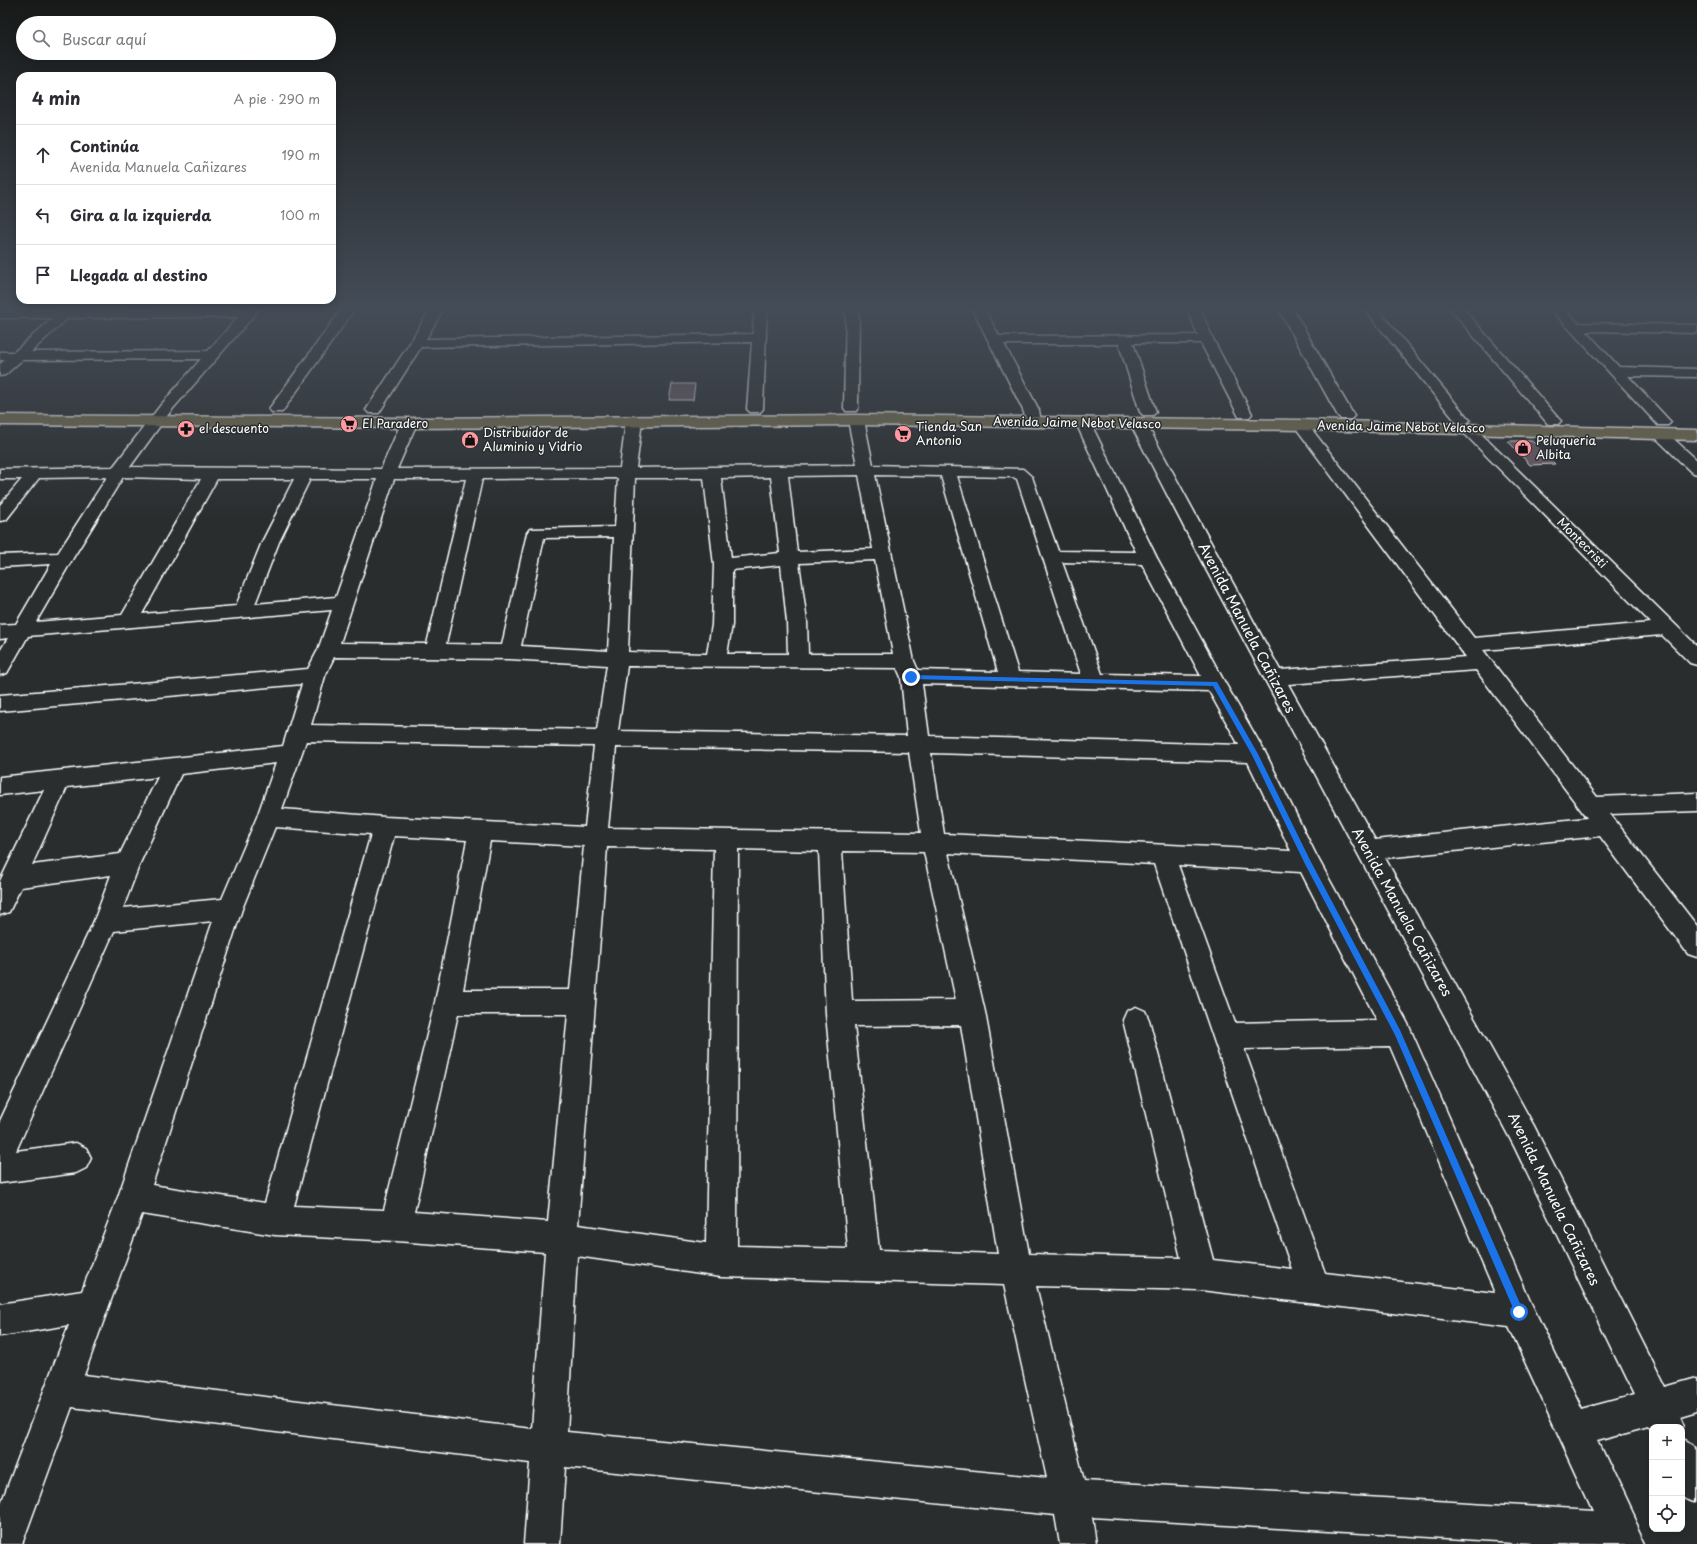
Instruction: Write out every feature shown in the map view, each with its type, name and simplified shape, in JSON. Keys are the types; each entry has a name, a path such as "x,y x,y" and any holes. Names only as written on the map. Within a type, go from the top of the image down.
{"main road":[{"name":"Avenida Jaime Nebot Velasco","path":"0,409 409,423 634,421 854,414"},
{"name":"Avenida Jaime Nebot Velasco","path":"0,420 161,415 277,409 755,409 854,414 1130,418 1301,425 1464,424 1662,428 1697,423"},
{"name":"Avenida Jaime Nebot Velasco","path":"1032,416 1084,423 1130,418 1244,414 1346,416 1464,424 1554,420 1662,428 1697,435"}],"street":[{"path":"0,668 64,558 118,472 161,415 192,378"},
{"path":"277,409 299,378"},
{"path":"374,410 395,378"},
{"path":"755,409 756,378"},
{"path":"853,378 854,414 908,669 934,843 972,1012 1016,1270 1070,1498 1078,1544"},
{"path":"1013,378 1032,416"},
{"name":"Avenida Manuela Cañizares","path":"1127,378 1130,418 1524,1136 1661,1417"},
{"path":"1226,378 1244,414"},
{"path":"1325,378 1346,416"},
{"name":"Montecristi","path":"1427,378 1464,424 1697,658"},
{"path":"1517,378 1554,420"},
{"path":"1623,378 1697,469"},
{"path":"542,1544 547,1448 562,1238 596,837 606,738 618,659 623,532 627,473 634,421"},
{"path":"4,1544 63,1389 133,1197 230,909 268,817 295,743 315,676 328,650 387,474 409,423"},
{"path":"63,1389 547,1448 1070,1498 1625,1537 1519,1312 1398,1033 1308,862 1255,754 1215,684 1148,558 1084,423"},
{"path":"1301,425 1697,946"},
{"path":"0,474 118,472 212,474 712,473 867,470 1017,472 1024,477 1094,681"},
{"path":"779,472 798,622 798,661"},
{"path":"948,472 1010,678"},
{"path":"0,516 35,473"},
{"path":"712,473 723,565 722,625 716,661"},
{"path":"128,622 212,474"},
{"path":"244,612 274,532 286,505 305,474"},
{"path":"435,652 475,474"},
{"path":"510,652 536,533 623,532"},
{"path":"723,565 790,558 883,554"},
{"path":"1050,556 1148,558"},
{"path":"0,561 64,558"},
{"path":"0,632 344,603"},
{"path":"1468,646 1668,628"},
{"path":"328,650 510,652 618,659 798,661 1010,678 1215,684"},
{"path":"1274,678 1482,663"},
{"path":"0,703 315,676"},
{"path":"0,786 174,766 295,743 606,738 919,744 1255,754"},
{"path":"0,1153 106,921 128,863 174,766"},
{"path":"0,904 14,878 60,780"},
{"path":"1591,806 1697,802"},
{"path":"268,817 385,826 596,837 934,843 1163,856 1308,862"},
{"path":"275,1220 385,826"},
{"path":"1368,850 1606,826"},
{"path":"396,1226 448,1002 480,831"},
{"path":"721,1261 726,840"},
{"path":"830,841 839,1014 865,1265"},
{"path":"1163,856 1314,1287"},
{"path":"14,878 128,863"},
{"path":"106,921 230,909"},
{"path":"448,1002 583,1002"},
{"path":"839,1014 972,1012"},
{"path":"1136,1020 1201,1274"},
{"path":"1226,1036 1398,1033"},
{"path":"0,1168 76,1158"},
{"path":"133,1197 275,1220 396,1226 562,1238 721,1261 1201,1274 1519,1312"},
{"path":"0,1320 93,1305"},
{"path":"1573,1429 1661,1417 1697,1395"},
{"path":"1684,1460 1697,1483"}],"building":[{"path":"672,384 695,384 693,400 669,400"},
{"path":"1508,441 1532,441 1555,464 1530,465"}],"place":[{"name":"El Paradero","path":"349,424"},
{"name":"el descuento","path":"186,429"},
{"name":"Tienda San Antonio","path":"903,434"},
{"name":"Distribuidor de Aluminio y Vidrio","path":"470,440"},
{"name":"Peluqueria Albita","path":"1523,448"}],"route":[{"path":"911,677 1010,678 1215,684 1255,754 1308,862 1398,1033 1519,1312"}]}
